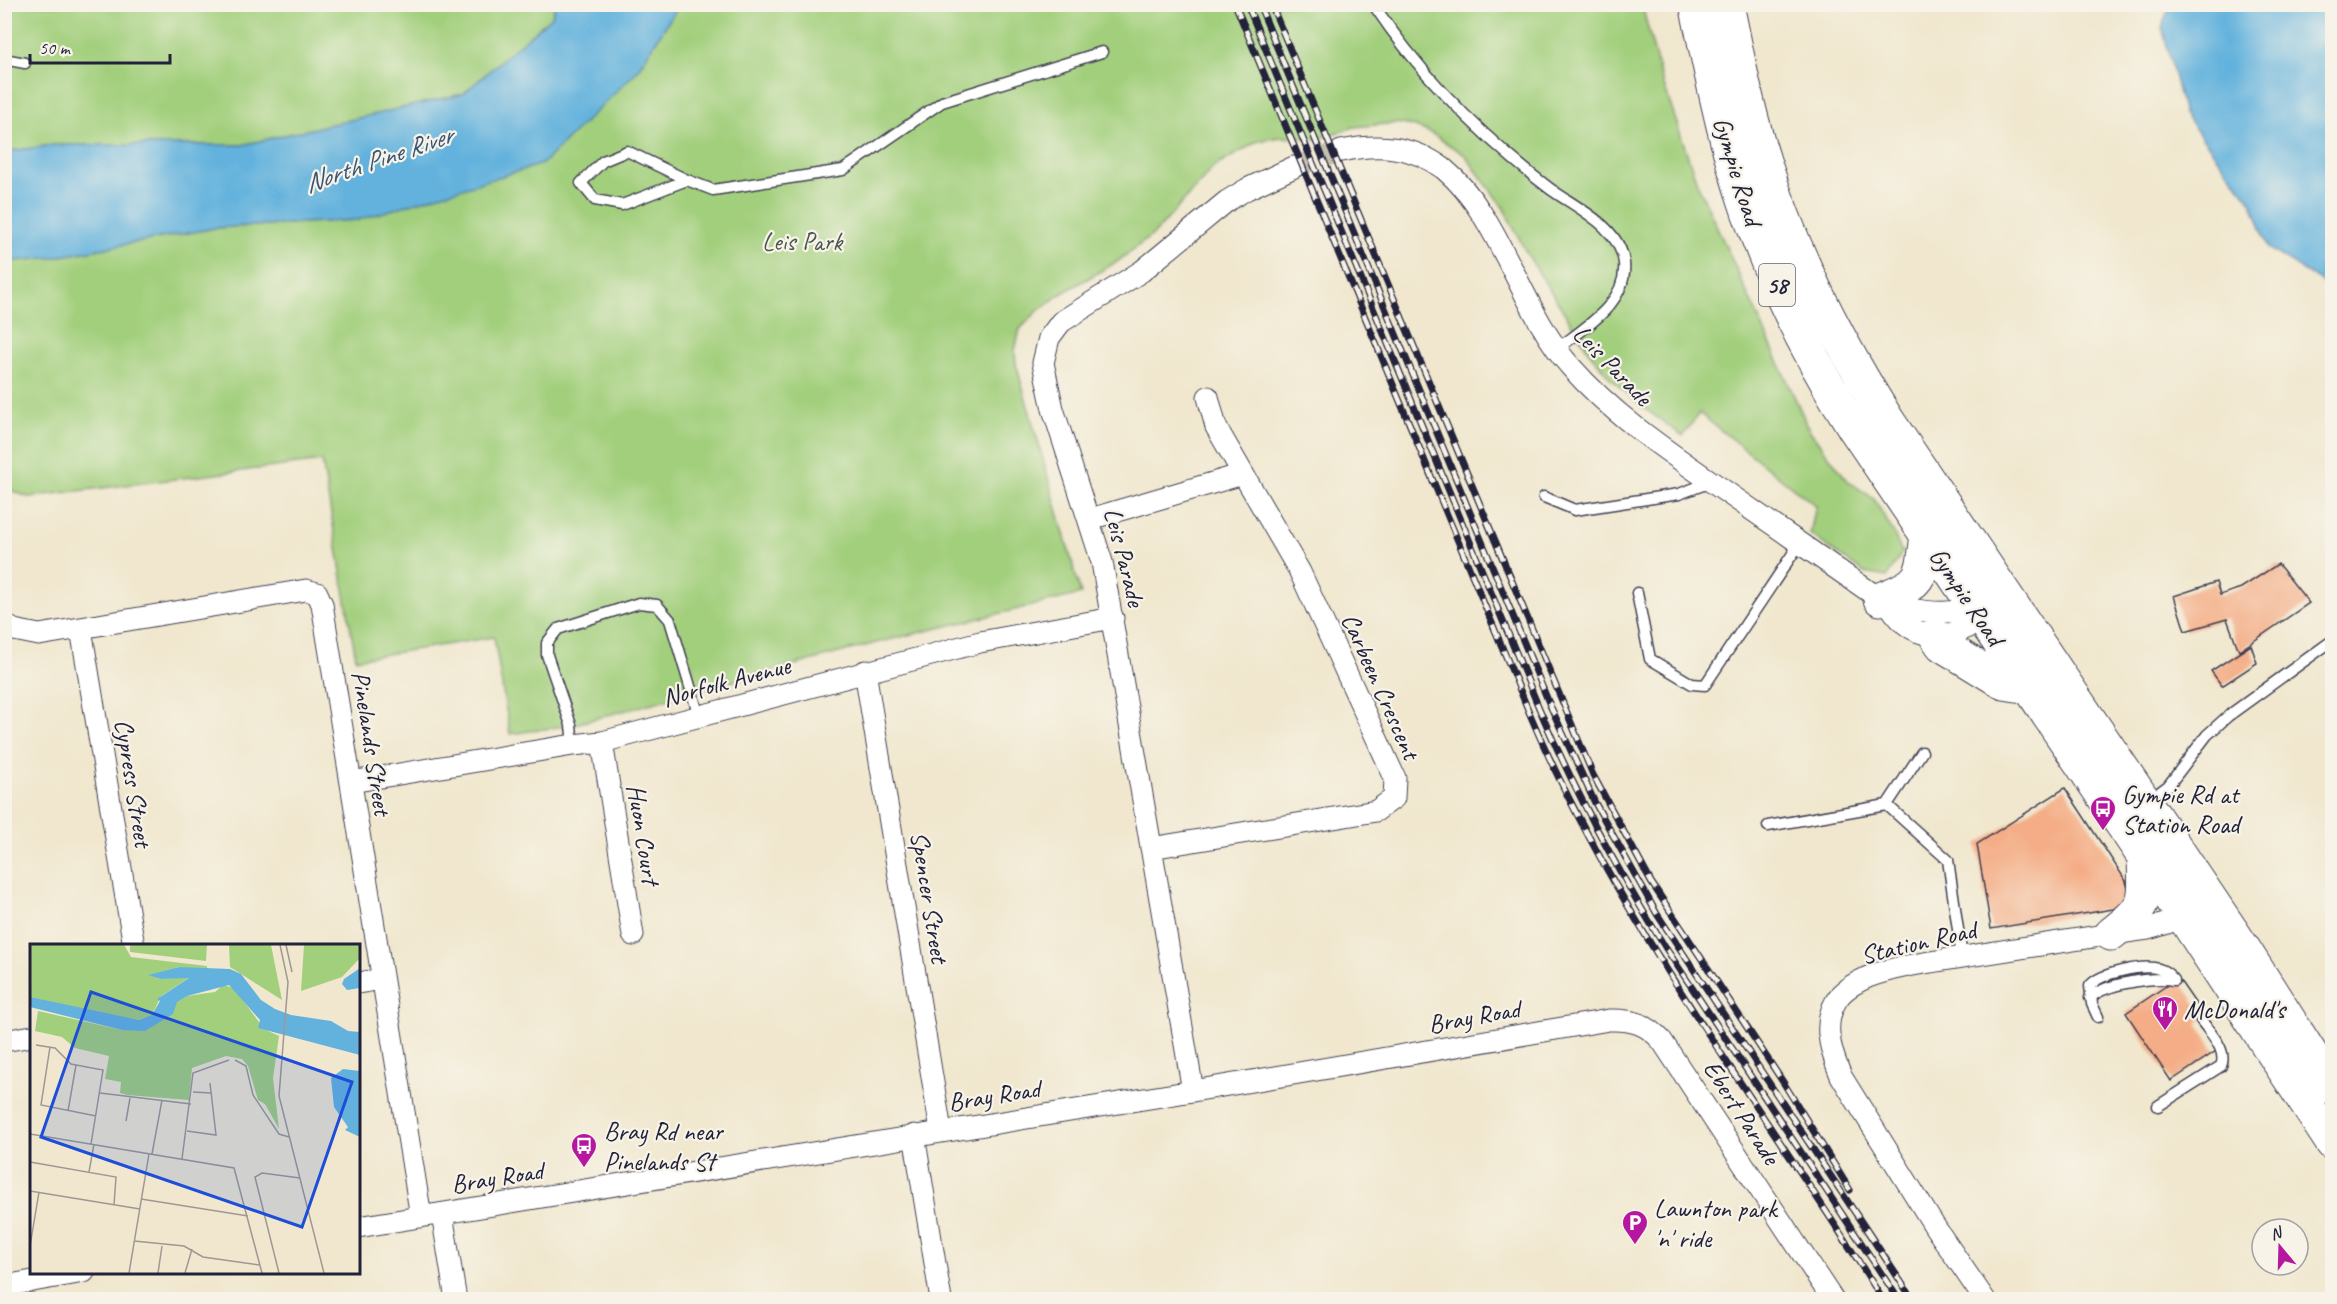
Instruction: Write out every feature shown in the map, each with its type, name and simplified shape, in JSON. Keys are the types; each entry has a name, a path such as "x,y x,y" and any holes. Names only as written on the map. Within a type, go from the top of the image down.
{"highway":[{"name":"Gympie Road","path":"1696,4 1732,163 1746,205 1779,289 1804,343 1832,394 2144,857 2332,1143"},
{"name":"Gympie Road","path":"1727,4 1745,88 1765,164 1789,233 1821,305 1845,350 1888,422 2208,896 2332,1087"},
{"path":"1885,603 1917,580 1922,568 1927,534"},
{"path":"1935,635 1942,645 2004,683 2029,687"},
{"path":"2111,934 2131,919 2142,904 2144,857"}],"street":[{"name":"Leis Parade","path":"1341,151 1365,146 1401,148 1428,159 1444,170 1460,186 1488,225 1537,317 1557,349 1582,380 1616,412 1885,603 1900,621 1915,631 1935,635 1960,631 1979,613 2007,596"},
{"name":"Leis Parade","path":"1193,1091 1102,562 1045,377 1043,363 1049,338 1061,322 1142,271 1227,201 1294,167"},
{"name":"Carbeen Crescent","path":"1151,848 1376,811 1394,798 1395,778 1300,572 1216,427 1208,397"},
{"path":"1090,519 1243,474"},
{"name":"Pinelands Street","path":"4,624 14,630 39,635 306,590 317,593 322,604 421,1217"},
{"name":"Leis Parade","path":"1885,603 1939,614 1979,613"},
{"name":"Norfolk Avenue","path":"351,782 602,742 980,642 1113,618"},
{"name":"Cypress Street","path":"81,629 134,944"},
{"name":"Spencer Street","path":"865,671 941,1131"},
{"name":"Huon Court","path":"602,742 633,935"},
{"name":"Station Road","path":"1985,1299 1923,1208 1841,1076 1827,1032 1830,1018 1841,995 1869,977 1887,972 1962,957 2148,929 2167,924 2183,917 2208,896"},
{"path":"360,983 382,980"},
{"name":"Bray Road","path":"360,1227 1193,1091 1609,1020 1624,1019 1638,1022"},
{"name":"Ebert Parade","path":"1638,1022 1650,1029 1662,1041 1833,1299"},
{"path":"4,1041 30,1036"},
{"path":"914,1135 941,1299"},
{"path":"442,1214 456,1299"},
{"path":"4,1286 73,1274"}],"lane":[{"path":"1373,4 1419,64 1470,119 1549,188 1601,224 1619,248 1624,271 1616,296 1606,310 1557,349"},
{"path":"687,180 622,205 595,200 581,183 603,161 627,151 713,190 843,170 942,102 1102,52"},
{"path":"4,59 25,63"},
{"path":"1544,497 1575,510 1679,494 1712,482"},
{"path":"1637,593 1650,659 1692,684 1704,685 1800,543"},
{"path":"573,745 571,725 547,655 547,643 558,629 639,603 657,605 670,620 699,716"},
{"path":"2145,803 2168,786 2207,735 2228,716 2329,643"},
{"path":"1768,826 1887,805 1922,752"},
{"path":"1887,805 1948,860 1962,957"},
{"path":"2098,1017 2090,998 2102,990 2156,979 2174,980"},
{"path":"2158,1106 2221,1066 2224,1055 2202,1020"}],"green space":[{"path":"4,5 555,5 552,16 463,94 242,145 53,145 5,152"},
{"name":"Leis Park","path":"679,5 1642,5 1659,71 1697,183 1810,431 1848,481 1874,499 1902,553 1887,577 1864,573 1810,534 1816,506 1699,413 1683,436 1641,406 1610,378 1590,353 1527,254 1503,207 1465,155 1431,133 1396,123 1354,127 1317,139 1280,137 1258,141 1214,167 1155,233 1118,261 1059,295 1039,310 1020,329 1015,350 1016,364 1081,594 876,643 571,725 510,734 494,637 356,659 322,461 28,497 5,488 4,262 56,257 215,228 358,220 636,72"}],"water":[{"name":"North Pine River","path":"555,4 679,5 636,72 542,164 358,220 215,228 56,257 5,262 5,152 53,145 242,145 463,94 552,16"},
{"path":"2170,5 2332,5 2332,289 2268,248 2252,203 2184,114 2162,27"}],"building":[{"path":"2278,564 2309,603 2239,651 2227,619 2185,631 2174,596 2216,582 2220,595 2241,588"},
{"path":"2251,645 2257,663 2222,686 2211,671"},
{"path":"2065,788 2126,881 2129,893 2125,903 2113,909 1991,929 1977,844"},
{"name":"McDonald's","path":"2178,978 2205,1017 2197,1023 2216,1051 2171,1081 2126,1013"}],"tunnel":[{"path":"1294,167 1341,151"}],"railway":[{"path":"1235,4 1529,712 1565,790 1648,940 1883,1300"},
{"path":"1247,4 1539,708 1582,800 1630,889 1665,947 1899,1300"},
{"path":"1259,4 1549,703 1595,803 1657,914 1913,1300"},
{"path":"1271,4 1593,775 1651,882 1783,1082 1850,1190"}],"place":[{"name":"Gympie Rd at Station Road","path":"2103,832"},
{"name":"McDonald's","path":"2165,1032"},
{"name":"Bray Rd near Pinelands St","path":"584,1169"},
{"name":"Lawnton park 'n' ride","path":"1635,1246"}]}
